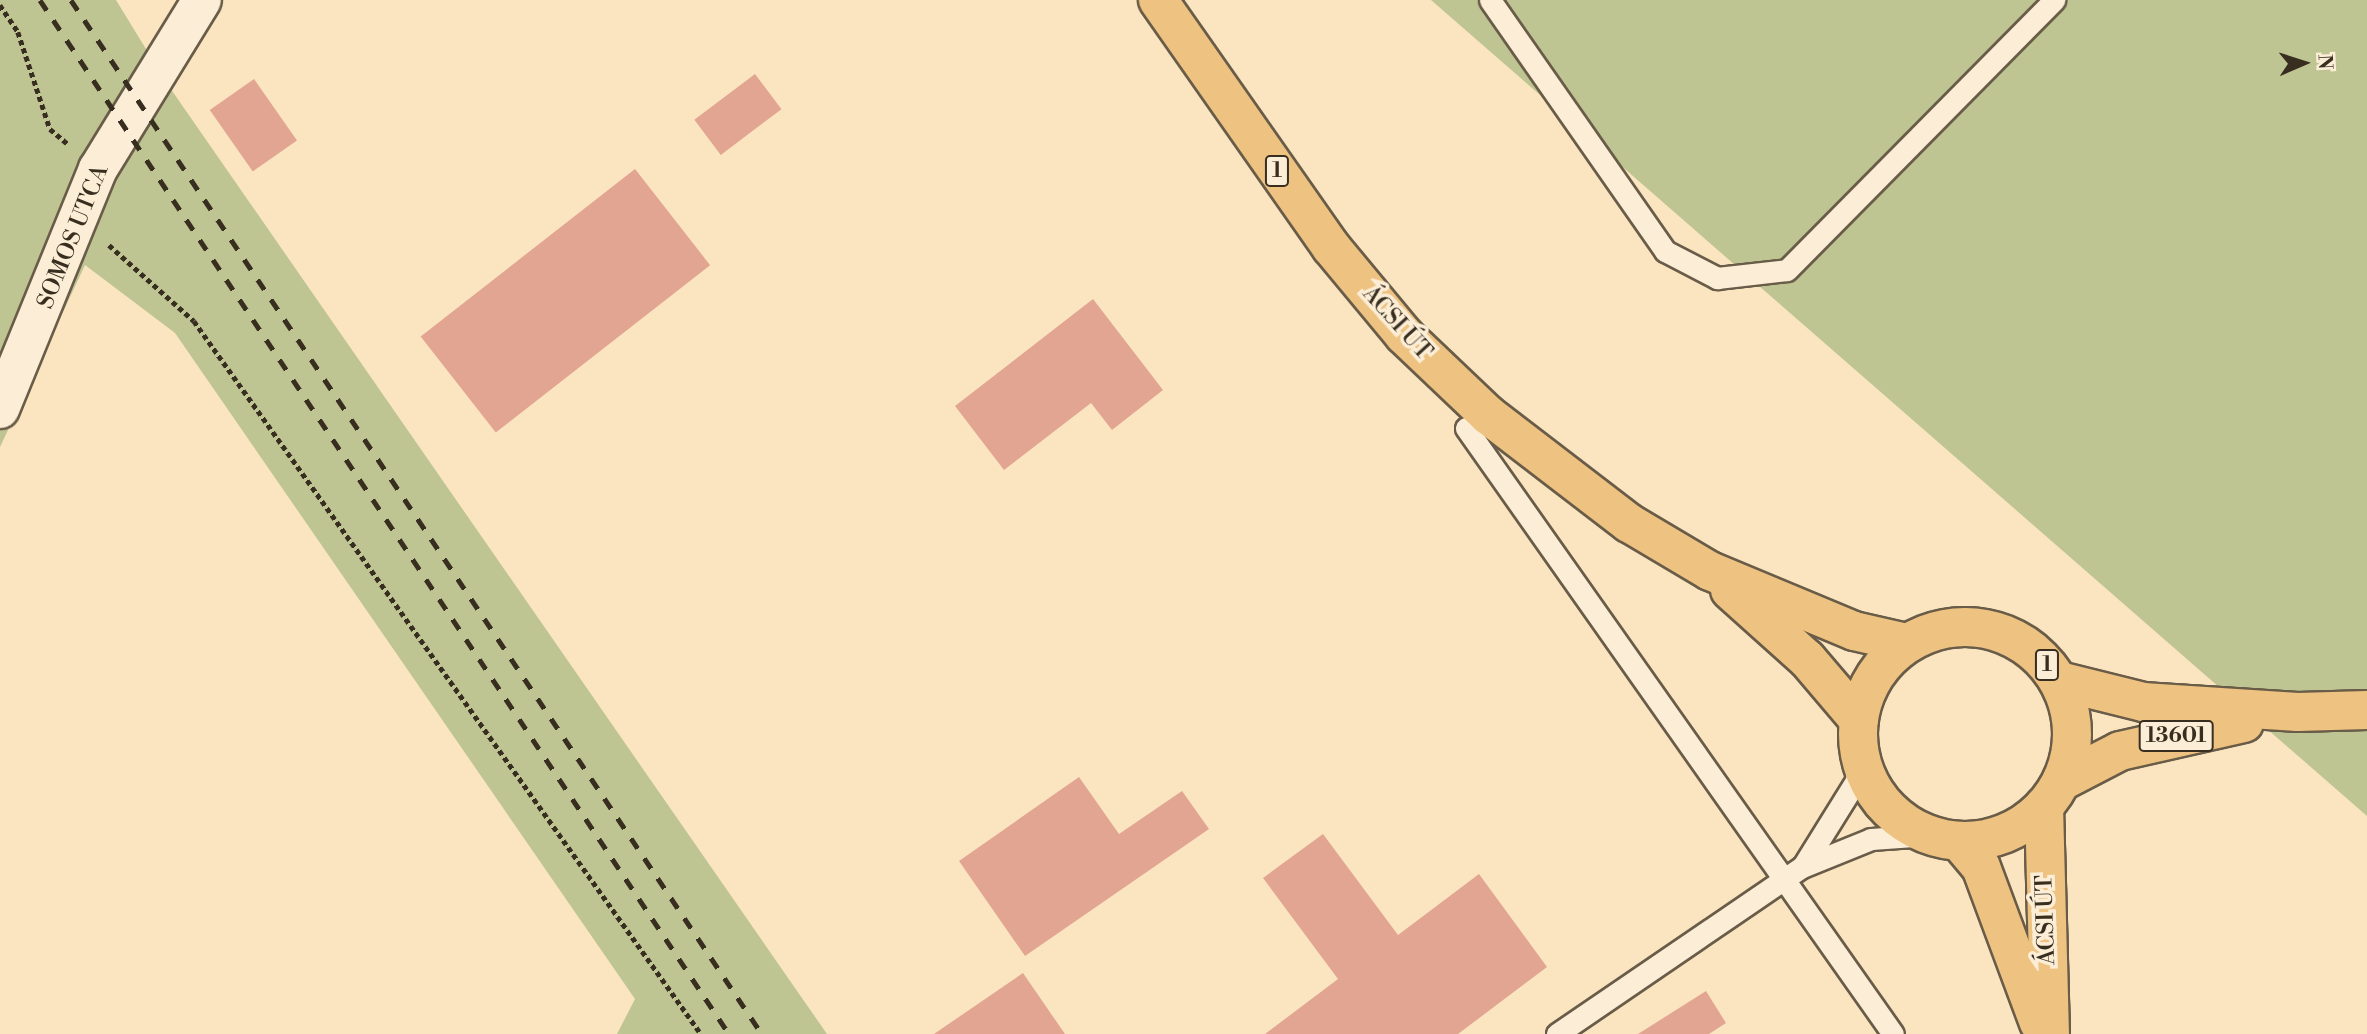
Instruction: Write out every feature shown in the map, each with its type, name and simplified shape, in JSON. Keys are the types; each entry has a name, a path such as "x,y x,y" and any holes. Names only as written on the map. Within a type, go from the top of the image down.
{"main road":[{"name":"ÁCSI ÚT","path":"1158,0 1331,247 1404,335 1488,415 1629,523 1710,571 1854,631 1907,643"},
{"name":"ÁCSI ÚT","path":"1710,571 1807,659 1859,736"},
{"name":"1","path":"1943,838 1882,802 1859,736 1875,676 1907,643 1947,628 1984,627 2028,646 2059,681 2072,731 2053,794"},
{"name":"13601","path":"2059,681 2143,702 2298,712 2367,709"},
{"name":"13601","path":"2053,794 2139,746 2298,712"},
{"name":"ÁCSI ÚT","path":"2050,1034 2053,794"},
{"path":"1943,838 2003,834 2053,794"},
{"name":"ÁCSI ÚT","path":"1943,838 1986,878 2043,1034"}],"street":[{"name":"SOMOS UTCA","path":"0,409 80,223 98,169 202,0"}],"lane":[{"path":"1490,0 1665,251 1717,278 1787,270 1845,218 2054,0"},
{"path":"1466,428 1793,874 1893,1034"},
{"path":"1793,874 1856,781 1859,736"},
{"path":"1557,1034 1793,874 1871,839 1943,838"}],"path":[{"path":"0,5 18,32 50,130 98,169"},
{"path":"80,223 157,283 194,321 701,1034"}],"green space":[{"path":"0,0 116,0 168,85 827,1034 617,1034 635,999 175,333 85,265 0,447"},
{"path":"1431,0 2367,0 2367,816"}],"building":[{"path":"755,74 781,109 721,155 694,120"},
{"path":"254,79 297,140 253,171 210,110"},
{"path":"635,169 710,265 496,433 421,336"},
{"path":"1093,299 1163,390 1112,430 1091,403 1004,470 955,406"},
{"path":"1079,777 1119,834 1182,791 1209,829 1025,956 959,861"},
{"path":"1323,834 1398,935 1479,874 1547,967 1458,1034 1265,1034 1338,979 1263,878"},
{"path":"1023,973 1065,1034 934,1034"},
{"path":"1706,991 1726,1023 1709,1034 1638,1034"}],"railway":[{"path":"40,0 729,1034"},
{"path":"71,0 762,1034"}]}
